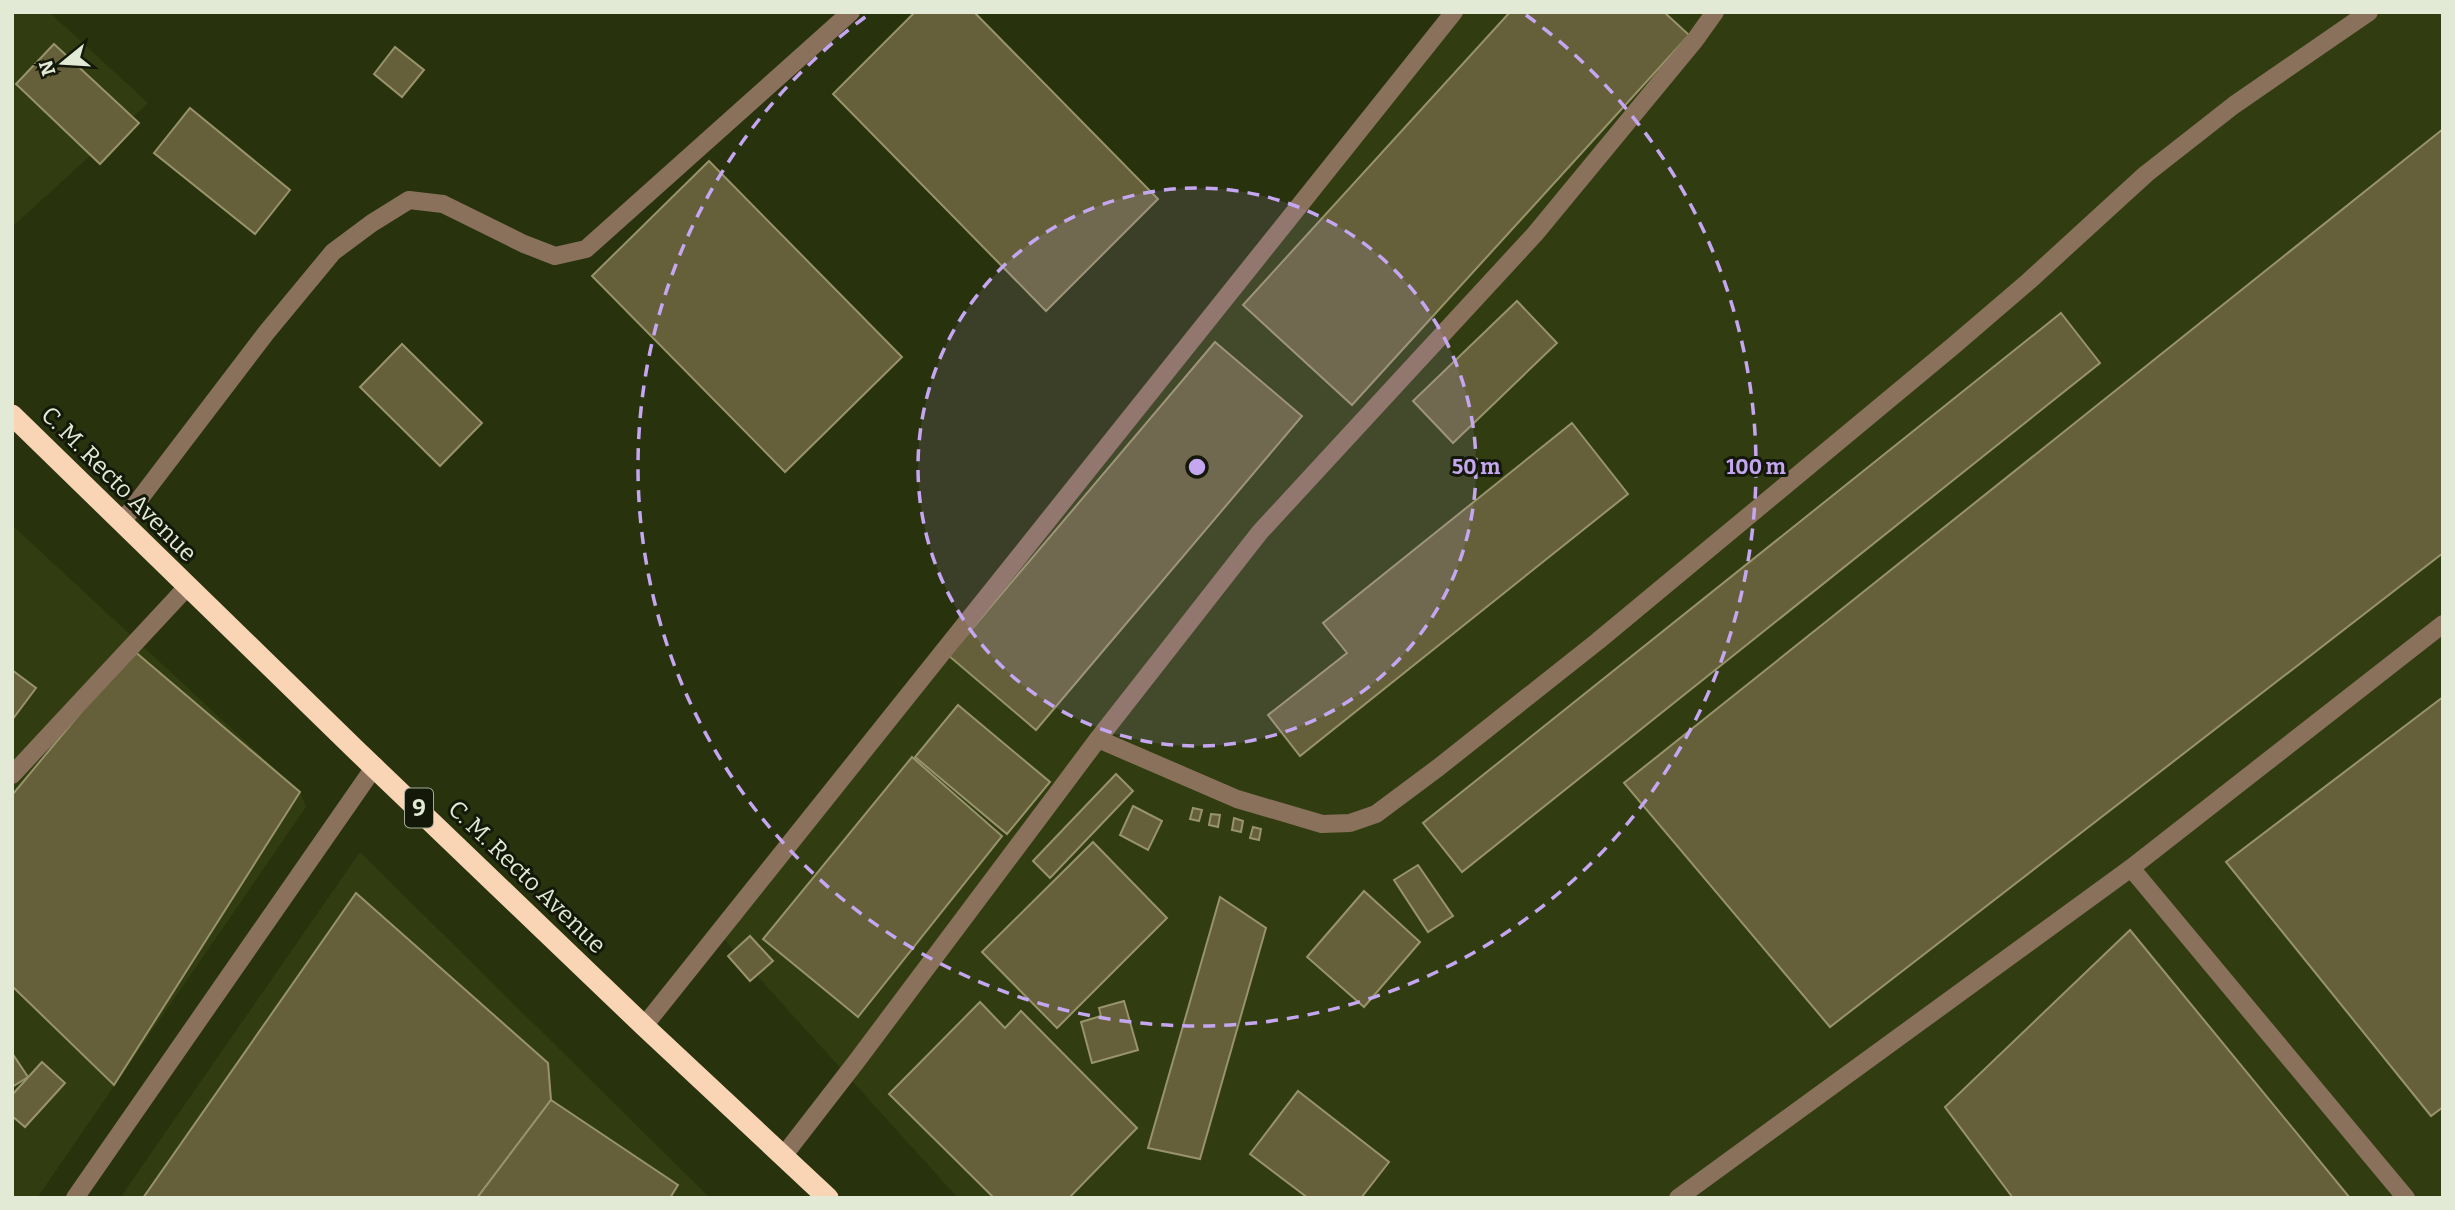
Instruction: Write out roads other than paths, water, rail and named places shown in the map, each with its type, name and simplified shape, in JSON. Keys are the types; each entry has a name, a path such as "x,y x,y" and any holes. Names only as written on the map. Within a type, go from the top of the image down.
{"highway":[{"name":"C. M. Recto Avenue","path":"12,415 644,1026 828,1198"}],"lane":[{"path":"122,522 266,333 333,252 372,223 409,200 421,201 443,204 524,244 555,256 586,249 851,12"},
{"path":"644,1026 1454,12"},
{"path":"784,1155 1098,739 1259,532 1535,234 1715,12"},
{"path":"1098,739 1237,799 1322,824 1350,824 1376,814 1598,641 1858,425 2029,281 2146,174 2234,105 2369,12"},
{"path":"12,775 187,587"},
{"path":"1678,1198 2131,868 2443,624"},
{"path":"75,1198 375,766"},
{"path":"2131,868 2406,1198"}]}
